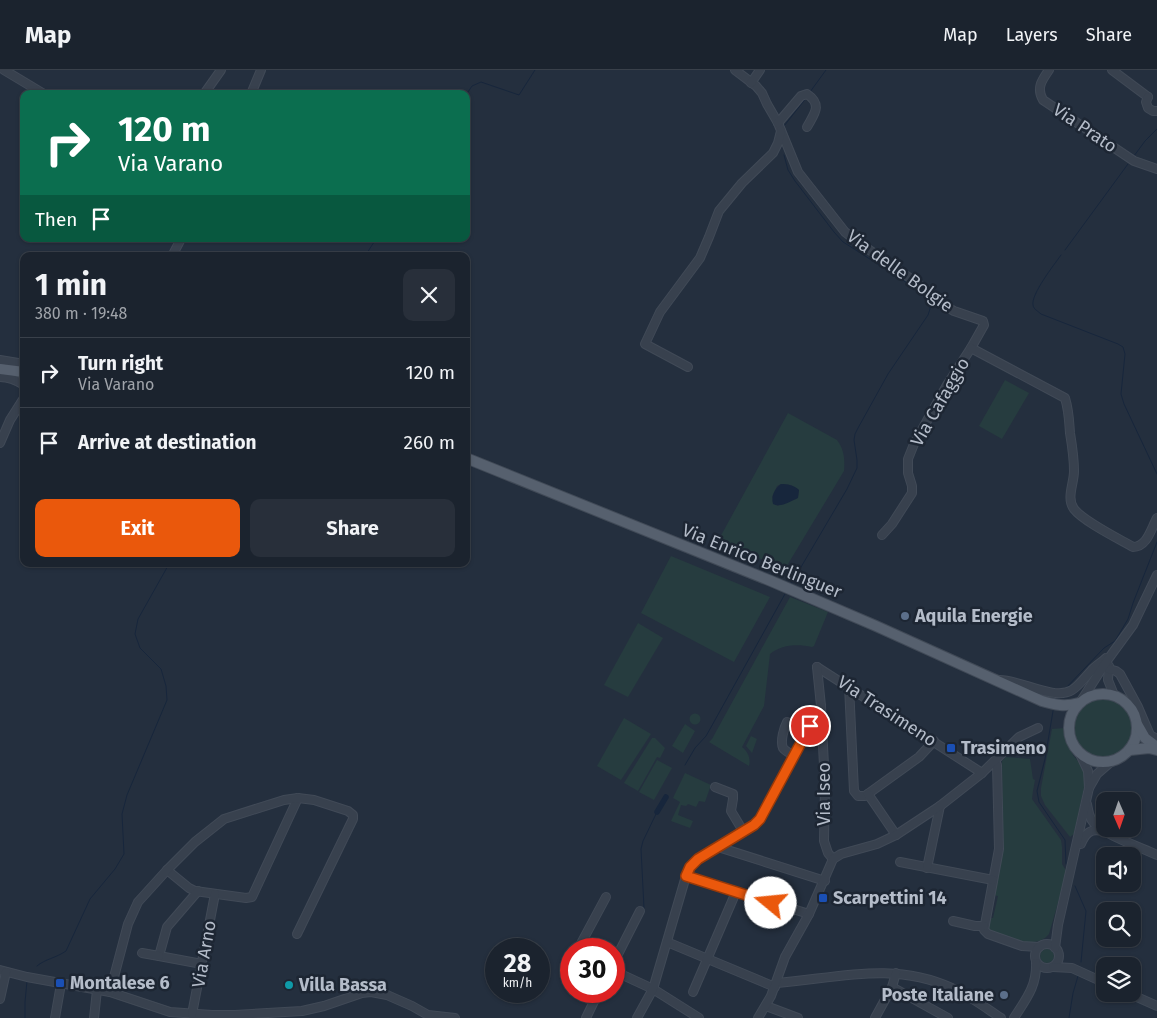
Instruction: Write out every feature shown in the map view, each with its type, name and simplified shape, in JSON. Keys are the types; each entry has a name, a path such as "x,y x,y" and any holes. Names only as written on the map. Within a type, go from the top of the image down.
{"main road":[{"path":"0,369 20,372"},
{"name":"Via Enrico Berlinguer","path":"470,460 771,581 1042,701 1059,706 1069,706 1098,694 1114,695"},
{"path":"1080,754 1096,762 1102,762 1122,757 1130,750 1136,738 1136,716 1130,706 1114,695"},
{"name":"Via Enrico Berlinguer","path":"1042,701 1060,714 1069,729 1071,741 1080,754"},
{"path":"1069,729 1071,715 1080,702"},
{"path":"1137,724 1145,738 1157,748"},
{"path":"1130,750 1157,748"}],"street":[{"path":"4,70 37,90"},
{"path":"207,90 221,70"},
{"path":"253,90 261,70"},
{"path":"688,366 645,344 660,312 700,258 719,211 742,183 773,153 778,143 779,127 762,93 735,70"},
{"path":"751,83 760,70"},
{"name":"Via Prato","path":"1049,70 1040,84 1043,100 1134,161 1157,169"},
{"path":"1112,70 1148,97"},
{"path":"779,127 801,96 807,94 815,102 816,106 807,127"},
{"path":"1156,94 1150,95 1146,102 1148,108 1157,111"},
{"name":"Via delle Bolgie","path":"779,127 798,172 845,232 927,290 943,305 983,321 984,325 972,348"},
{"path":"972,348 1065,398 1070,418 1074,472 1070,496 1076,511 1099,527 1135,547 1145,542 1157,518"},
{"name":"Via Cafaggio","path":"882,535 892,524 912,493 908,473 908,459 914,444 947,385 972,348"},
{"path":"0,360 20,363"},
{"path":"0,378 7,377 20,382"},
{"path":"0,443 10,420 20,404"},
{"path":"1080,702 1133,625 1157,575"},
{"path":"995,680 1064,694 1075,688 1113,652"},
{"path":"1113,652 1108,670 1109,684 1114,695"},
{"name":"Via Trasimeno","path":"817,667 982,772"},
{"name":"Via Iseo","path":"817,667 825,790 824,841 828,853 833,859"},
{"path":"1108,670 1116,671 1120,674 1138,707 1150,735 1157,739"},
{"path":"849,686 854,791 856,795 860,797 868,794 919,757 934,741"},
{"path":"637,1018 653,989 690,867 695,861 754,825 760,819 821,706"},
{"path":"787,722 783,730 782,745 794,756"},
{"path":"758,1018 776,985 785,957 809,914 833,859 841,854 877,844 896,835 940,806 995,761 1019,737 1038,728"},
{"path":"1080,754 1088,771 1090,788"},
{"path":"995,761 997,765 999,840 984,930 987,934 1022,946 1051,945 1072,968"},
{"path":"1034,983 1058,960 1058,925 1086,802 1096,774 1112,761"},
{"path":"715,787 733,794 730,811 743,831"},
{"path":"868,794 896,835"},
{"path":"167,870 189,888 198,891 246,898 252,897 298,798"},
{"path":"110,992 128,924 138,902 167,870 195,842 224,818 284,800 298,798 314,800 348,811 353,815 354,819 297,934"},
{"path":"1086,802 1091,820 1096,825"},
{"path":"927,868 940,806"},
{"path":"1074,857 1085,835 1096,830"},
{"path":"1119,838 1157,855"},
{"path":"718,847 824,881"},
{"path":"900,862 993,880"},
{"path":"686,876 809,914"},
{"path":"159,956 167,927 198,891"},
{"path":"693,992 736,892"},
{"name":"Via Arno","path":"192,1014 215,894"},
{"path":"584,938 606,897"},
{"path":"625,940 640,911"},
{"path":"953,921 984,926"},
{"path":"1016,1018 1034,983 1036,976 1036,951 1058,925"},
{"path":"667,942 776,985 869,972 918,976 954,988 1001,1018"},
{"path":"1022,946 1042,968 1072,968 1096,979"},
{"path":"142,953 202,964"},
{"path":"0,999 3,971 110,992 164,1010 192,1014 236,1017 313,1009 362,993 371,992 387,995 412,1006 422,1008 432,1016 454,1018"},
{"path":"875,1018 892,987 896,973"},
{"path":"625,976 653,989 690,1016 699,1018"},
{"path":"56,1018 62,984"},
{"path":"892,987 948,1018"},
{"path":"94,1018 96,990"},
{"path":"1141,999 1157,1006"},
{"path":"586,1018 593,1003"},
{"path":"766,1006 798,1018"}],"green space":[{"path":"1005,380 1029,393 1002,439 979,426"},
{"path":"788,413 837,440 844,454 844,471 785,569 718,541","holes":["781,484 791,485 799,490 798,497 777,506 772,497 777,486"]},
{"path":"671,556 770,597 734,662 641,613"},
{"path":"790,597 828,612 814,646 796,645 785,647 770,654 764,706 742,747 750,760 749,766 709,742"},
{"path":"638,623 663,638 628,697 604,685"},
{"path":"1098,698 1110,698 1121,703 1129,711 1134,722 1132,740 1121,753 1110,758 1098,758 1087,753 1079,745 1074,734 1074,722 1079,711 1087,703"},
{"path":"695,713 701,719 695,725 689,719"},
{"path":"624,718 651,734 621,780 597,766"},
{"path":"685,724 695,731 683,753 672,746"},
{"path":"1064,728 1067,742 1073,755 1084,769 1086,779 1074,834 1070,837 1045,805 1041,796 1052,729"},
{"path":"751,736 757,739 752,753 746,746"},
{"path":"652,738 655,738 665,748 660,758 657,757 638,791 624,783"},
{"path":"1006,757 1030,759 1033,779 1035,780 1032,799 1061,840 1062,864 1067,872 1049,934 1039,941 1028,943 990,932 987,927 989,918 993,918 998,896 993,895 1003,845 1002,761"},
{"path":"657,760 672,768 654,800 639,792"},
{"path":"685,773 711,785 705,802 699,801 696,807 688,804 686,806 681,805 678,815 693,821 690,828 671,821 680,802 673,798"},
{"path":"1047,949 1052,951 1054,956 1052,961 1047,963 1042,961 1040,956 1042,951"}],"water":[{"path":"781,484 797,488 799,490 798,498 783,505 773,504 774,493"}],"waterway":[{"path":"469,90 472,86 481,82 519,95 535,70"},
{"path":"810,92 826,70"},
{"path":"784,126 807,97"},
{"path":"1134,156 1157,129"},
{"path":"784,155 788,170 795,181 843,242 923,293 930,303 928,315 888,374 855,434 857,468 847,489 791,584"},
{"path":"1065,250 1128,164"},
{"path":"368,252 374,242"},
{"path":"1061,255 1039,287 1033,300 1033,305 1041,314 1123,347 1125,354 1121,394 1157,474"},
{"path":"1065,689 1104,648 1115,641 1128,619 1157,542"},
{"path":"37,966 66,951 90,899 115,869 124,854 122,814 127,795 167,700 166,686 161,669 140,648 135,634 138,619 167,567"},
{"path":"685,765 695,748 706,736 785,594"},
{"path":"1053,711 1045,759 1037,791 1039,802 1065,840 1066,864"},
{"path":"657,812 666,797"},
{"path":"644,908 641,849 657,812"},
{"path":"1075,886 1086,911 1081,962"},
{"path":"1069,1018 1078,976"},
{"path":"11,977 27,981 25,1018"}],"place":[{"name":"Aquila Energie","path":"905,616"},
{"name":"Trasimeno","path":"951,748"},
{"name":"Scarpettini 14","path":"823,898"},
{"name":"Montalese 6","path":"60,983"},
{"name":"Villa Bassa","path":"289,985"},
{"name":"Poste Italiane","path":"1004,995"}],"route":[{"path":"771,903 686,876 692,864 698,859 754,825 760,819 810,726"}]}
